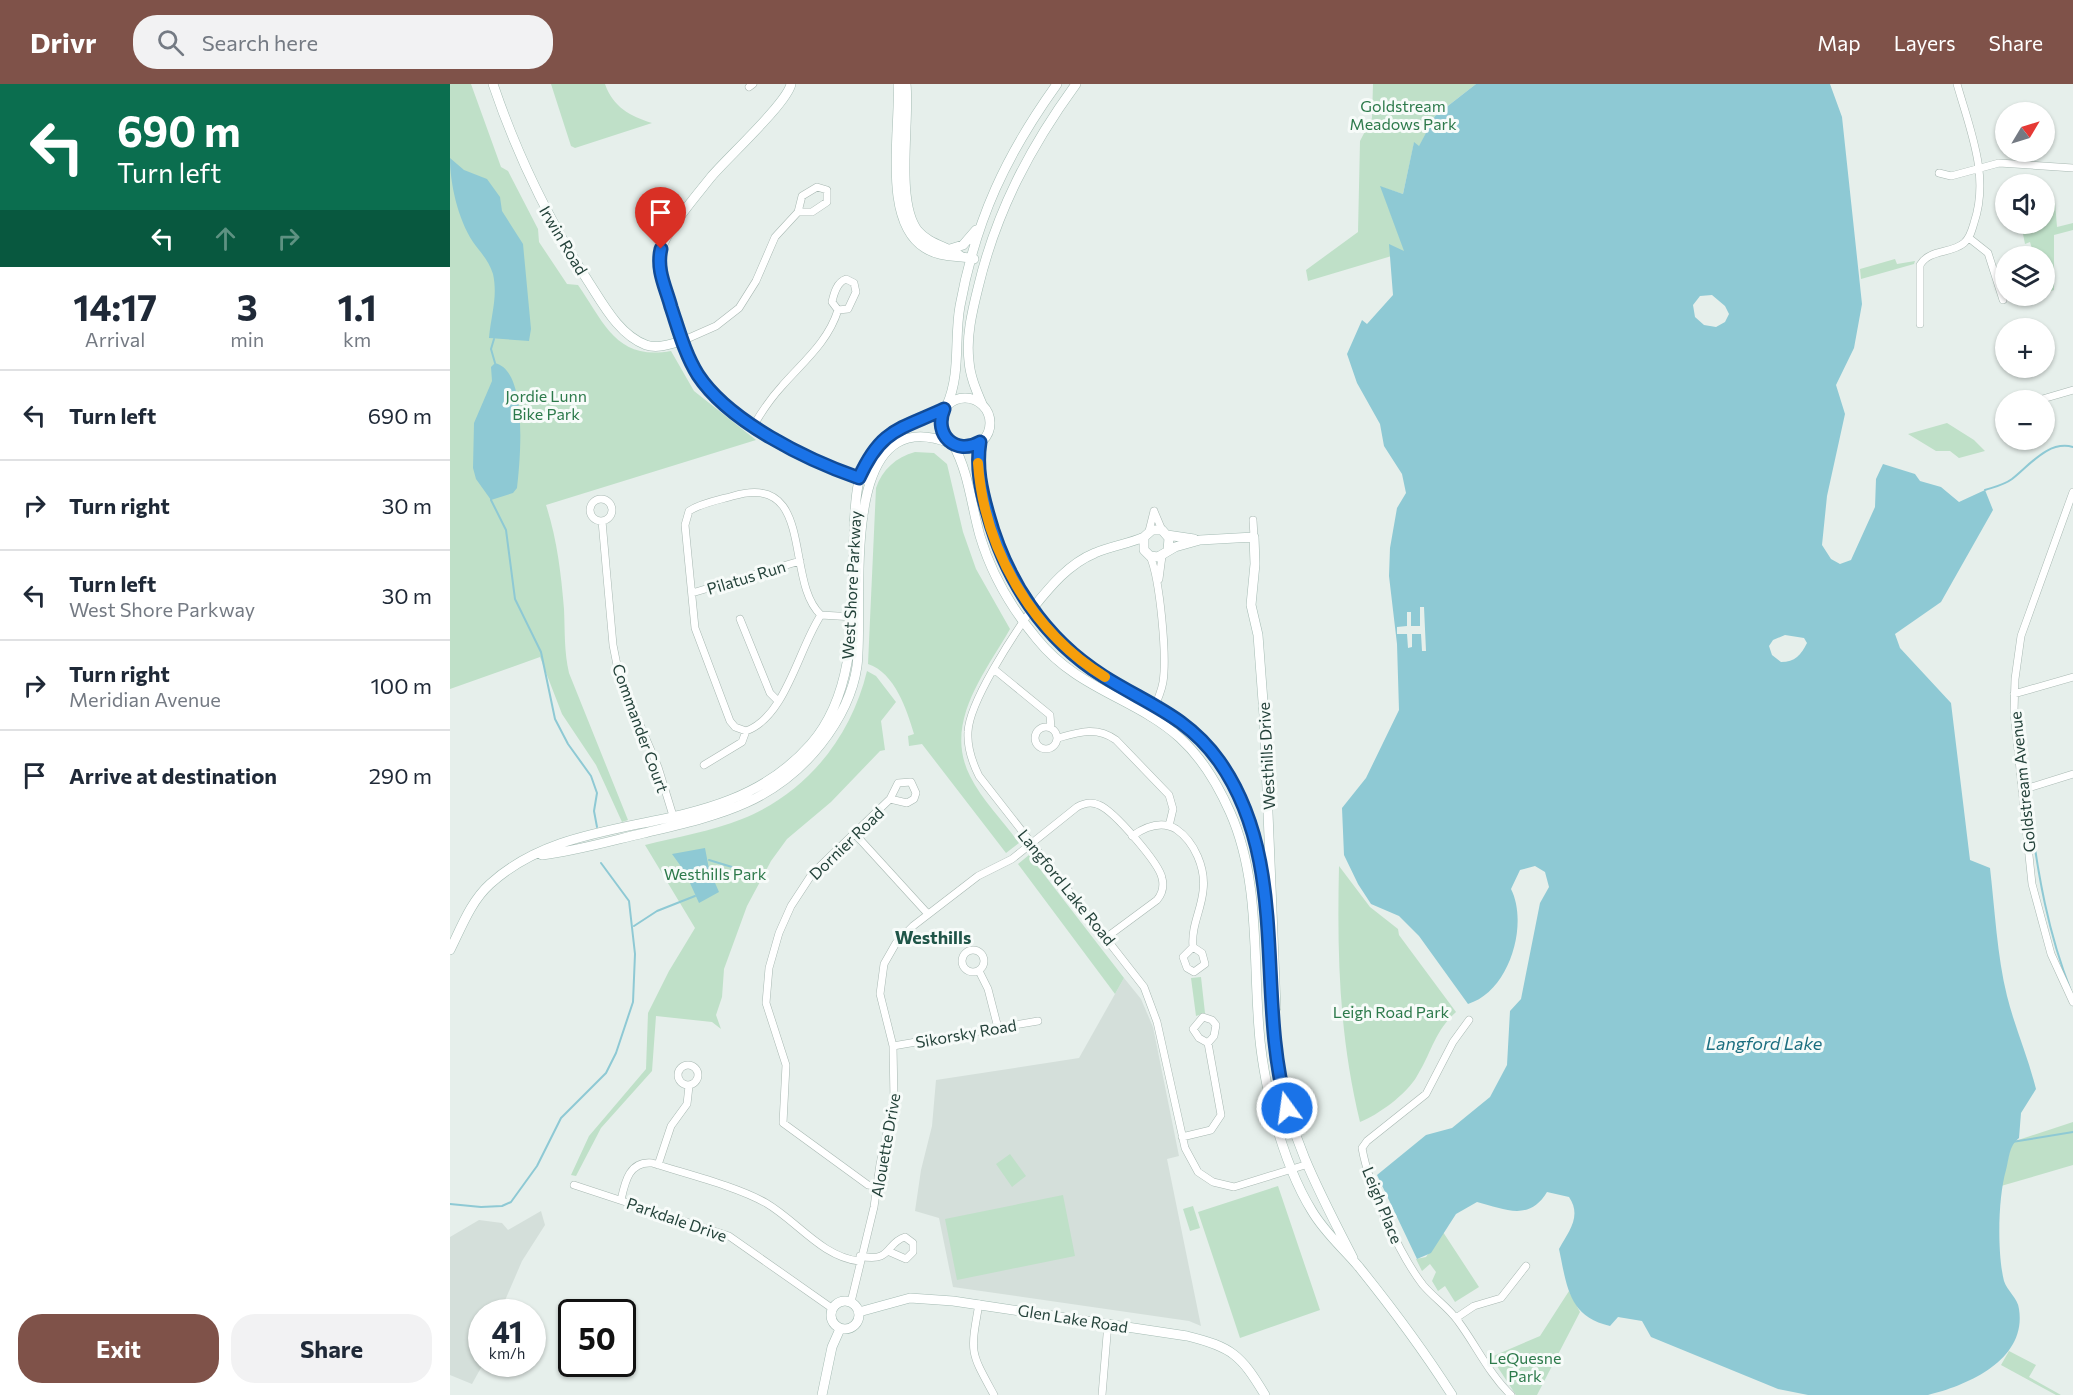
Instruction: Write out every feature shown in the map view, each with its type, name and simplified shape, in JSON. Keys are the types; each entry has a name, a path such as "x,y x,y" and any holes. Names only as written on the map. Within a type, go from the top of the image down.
{"main road":[{"name":"Irwin Road","path":"493,84 516,148 540,200 561,240 608,312 631,337 648,345 660,347 681,341"},
{"path":"791,84 784,100 736,148 700,192 661,249 659,267 681,341 691,363 707,387 754,425 812,460 864,480"},
{"path":"898,84 897,193 901,215 910,234 924,247 952,258 985,262"},
{"path":"906,84 907,208 918,231 928,240 966,258"},
{"path":"1057,84 1012,152 990,197 966,258 960,309 956,382 940,423 941,431 951,444 966,474 986,552 1023,621 1038,641 1076,675 1150,717 1180,738 1201,760 1231,814 1241,844 1252,904 1258,1026 1265,1080 1291,1170 1322,1227 1357,1265 1452,1395"},
{"path":"1076,84 1022,165 1003,208 973,308 968,348 970,372 982,404 990,417 990,425 980,442 979,473 993,533 1010,574 1032,609 1058,640 1103,676 1155,704 1189,727 1205,742 1230,779 1254,836 1265,892 1273,1028 1281,1088 1305,1165 1357,1265"},
{"path":"948,249 963,245 980,226"},
{"path":"945,407 960,398 976,400 982,404"},
{"name":"West Shore Parkway","path":"450,950 474,904 488,885 512,867 533,856 584,848 674,821 746,795 799,758 814,741 835,706 847,667 855,617 855,501 871,454 883,438 945,407"},
{"name":"West Shore Parkway","path":"864,480 882,457 900,440 925,436 951,444"},
{"path":"951,444 967,448 980,442"},
{"path":"1165,533 1200,540 1254,537"},
{"path":"1165,533 1170,542 1165,553"},
{"name":"Langford Lake Road","path":"1032,609 1072,566 1094,553 1118,547 1146,534 1165,533"},
{"path":"1146,534 1147,553"},
{"name":"Westhills Drive","path":"1254,537 1251,605 1258,635 1264,715 1277,995 1273,1028"},
{"path":"1165,553 1200,540"},
{"name":"Langford Lake Road","path":"1118,547 1147,553 1165,553"},
{"name":"Glen Lake Road","path":"859,1312 910,1298 979,1304 1187,1336 1220,1346 1243,1361 1265,1395"},
{"path":"841,1302 851,1302 859,1312 858,1319 854,1327 840,1329 832,1322 832,1309 841,1302"},
{"path":"822,1395 832,1347 840,1329"}],"street":[{"path":"1920,324 1919,272 1923,260 1958,247 1969,238 1981,197 1980,167 1957,84"},
{"path":"1938,173 1950,176 1980,167 2019,162 2073,168"},
{"path":"681,341 716,326 739,308 756,281 775,237 798,212 802,196 817,187 827,190 829,196 825,204 812,212 798,212"},
{"path":"1969,238 1988,253 1995,275"},
{"path":"849,279 854,283 855,292 848,309 838,310 832,302 833,297 840,282 849,279"},
{"path":"754,425 781,387 816,350 834,322 838,310"},
{"path":"2055,395 2073,390"},
{"name":"Goldstream Avenue","path":"2073,492 2026,620 2018,651 2014,694 2032,884 2040,921 2073,1002"},
{"path":"746,731 735,727 730,721 699,644 685,525 687,515 696,507 734,496 759,493 782,506 793,524 809,600 821,615 855,617"},
{"path":"1146,534 1154,511 1165,533"},
{"name":"Westhills Drive","path":"1253,520 1254,537"},
{"name":"Commander Court","path":"602,521 619,675 658,767 674,821"},
{"path":"1147,553 1158,581"},
{"path":"1150,717 1164,674 1158,581 1165,553"},
{"name":"Pilatus Run","path":"692,593 800,561"},
{"name":"Langford Lake Road","path":"1032,609 972,713 968,730 969,752 980,776 1144,987 1154,1010 1182,1137 1192,1165 1205,1178 1220,1185 1242,1186 1305,1165"},
{"path":"704,765 742,742 746,731 758,724 778,701 797,666 806,638 821,615"},
{"path":"740,619 770,693 778,701"},
{"path":"995,670 1050,715 1052,728 1058,738"},
{"path":"2014,694 2073,677"},
{"path":"1052,728 1038,729 1036,742 1047,749 1055,746 1058,738"},
{"path":"1058,738 1090,730 1101,732 1116,740 1169,795 1173,809 1169,826"},
{"path":"2022,790 2073,774"},
{"name":"Dornier Road","path":"876,1186 868,1185 783,1123 786,1065 766,1003 772,956 791,906 822,863 891,799"},
{"name":"Alouette Drive","path":"851,1302 894,1100 893,1046 880,994 881,975 889,952 928,914 978,876 1006,863 1077,807 1089,803 1104,807 1132,836 1160,872 1162,889 1157,900 1107,937"},
{"path":"1132,836 1152,825 1169,826 1183,834 1193,848 1203,873 1203,890 1194,924 1193,946"},
{"path":"855,834 928,914"},
{"path":"979,971 988,989 998,1028"},
{"name":"Leigh Place","path":"1469,1020 1453,1042 1426,1094 1367,1141 1362,1148 1372,1182 1406,1260 1424,1286 1456,1318 1496,1378 1511,1395"},
{"name":"Sikorsky Road","path":"893,1046 1038,1021"},
{"path":"1182,1137 1211,1130 1221,1115 1208,1043"},
{"path":"658,1165 671,1126 687,1104 689,1086"},
{"path":"621,1200 628,1175 634,1167 647,1162 755,1198 775,1209 834,1254 860,1258 876,1257 890,1252"},
{"name":"Parkdale Drive","path":"574,1185 738,1240 832,1309"},
{"path":"1456,1318 1474,1306 1501,1298 1526,1266"},
{"path":"979,1304 972,1347 974,1356 994,1395"},
{"path":"1102,1395 1108,1323"}],"shaded area":[{"path":"1124,978 1141,999 1153,1027 1179,1156 1167,1159 1201,1326 1189,1321 953,1287 939,1218 915,1211 921,1170 932,1126 936,1080 1079,1058"},
{"path":"541,1211 545,1225 522,1261 506,1299 468,1299 468,1377 476,1377 472,1384 450,1375 450,1237 479,1220 502,1223 508,1230"}],"green space":[{"name":"Jordie Lunn Bike Park","path":"450,84 471,84 501,167 508,171 538,229 539,242 567,284 578,285 604,325 624,344 652,353 671,351 694,391 756,440 546,505 560,569 565,649 569,673 628,820 622,822 596,765 562,714 540,657 450,689"},
{"path":"551,84 605,84 608,92 623,110 652,123 575,148 571,146"},
{"name":"Goldstream Meadows Park","path":"1373,84 1476,84 1435,116 1419,147 1414,143 1403,194 1381,187 1405,252 1308,281 1306,270 1358,232 1360,141 1372,118"},
{"path":"2055,202 2057,227 2073,223 2073,230 2054,235 2054,246 2031,246 2030,242 2025,244 2023,234 2055,234"},
{"path":"1895,259 1897,264 1915,261 1914,264 1861,279 1860,269"},
{"path":"1947,423 1974,440 1985,451 1959,458 1950,451 1936,451 1908,434"},
{"path":"915,452 934,453 947,464 963,532 976,569 1010,629 970,699 961,737 963,756 970,776 1019,843 1006,853 922,744 909,746 908,736 914,734 898,693 886,675 868,664 876,488 882,475 891,465"},
{"name":"Westhills Park","path":"867,671 876,676 896,702 881,721 885,750 880,751 831,802 787,839 771,861 747,906 724,969 722,997 716,1015 721,1029 712,1022 656,1016 652,1071 601,1128 576,1176 571,1175 589,1136 646,1069 648,1013 669,971 695,928 645,845 731,823 765,808 787,794 823,760 838,740 860,695"},
{"path":"1029,855 1124,978 1115,994 1018,864"},
{"name":"Leigh Road Park","path":"1339,866 1370,907 1398,929 1399,935 1456,1012 1443,1027 1417,1076 1406,1090 1383,1109 1360,1122 1348,1058 1341,995 1338,931"},
{"path":"1201,977 1205,1013 1196,1016 1191,978"},
{"path":"2073,1122 2073,1165 2001,1186 2012,1142"},
{"path":"1010,1154 1026,1176 1012,1187 996,1164"},
{"path":"1278,1186 1320,1310 1240,1338 1198,1212"},
{"path":"1063,1195 1075,1256 957,1280 945,1219"},
{"path":"1193,1206 1200,1228 1190,1231 1183,1209"},
{"path":"1443,1232 1479,1287 1455,1302 1445,1286 1438,1291 1432,1281 1436,1272 1430,1264 1422,1271 1416,1259 1426,1257"},
{"name":"LeQuesne Park","path":"1569,1291 1580,1312 1537,1395 1516,1395 1491,1357 1540,1336"},
{"path":"2009,1351 2036,1365 2029,1377 2061,1395 2056,1395 2001,1365"}],"water":[{"name":"Langford Lake","path":"1476,84 1830,84 1842,117 1862,304 1854,348 1836,385 1845,414 1827,496 1822,545 1831,559 1840,564 1851,560 1875,507 1876,479 1883,464 1915,474 1920,481 1941,487 1959,502 1985,490 1993,510 1941,602 1895,634 1900,648 1951,703 1970,860 1990,868 2004,980 2010,1008 2036,1089 2021,1113 2019,1138 2013,1144 2010,1152 2003,1181 2000,1210 1999,1241 2002,1269 2005,1285 2018,1305 2019,1327 2014,1343 2004,1356 1992,1367 1960,1385 1928,1395 1808,1395 1778,1389 1651,1337 1642,1321 1618,1317 1610,1326 1596,1321 1585,1315 1578,1307 1572,1298 1564,1275 1559,1249 1573,1223 1573,1204 1569,1197 1547,1192 1532,1207 1516,1211 1477,1202 1456,1214 1431,1253 1417,1259 1377,1175 1426,1135 1452,1128 1490,1097 1507,1065 1510,1011 1521,999 1540,903 1549,887 1545,872 1535,866 1520,870 1511,889 1518,920 1512,956 1495,986 1482,997 1468,1004 1419,936 1399,916 1371,904 1344,855 1342,808 1366,778 1399,710 1397,644 1389,576 1390,548 1397,508 1406,493 1402,474 1384,446 1380,424 1357,383 1347,354 1362,320 1367,324 1393,295 1389,244 1404,251 1380,186 1403,194 1414,142 1419,146 1435,116","holes":["1712,295 1725,306 1729,314 1725,322 1716,327 1704,325 1695,317 1693,305 1700,296","1785,635 1804,638 1807,643 1797,657 1781,662 1772,655 1769,646 1773,640"]},
{"path":"450,158 464,170 487,179 500,197 502,211 523,244 531,329 529,341 489,338 494,298 493,274 463,223 453,190"},
{"path":"495,363 506,370 513,382 518,399 520,459 517,488 513,493 491,500 476,479 473,468 474,423 492,381 491,367"},
{"path":"705,848 709,869 719,892 699,903 685,872 672,854"}],"pier":[{"path":"1420,607 1424,607 1426,651 1422,651 1421,634 1412,634 1412,647 1408,648 1407,634 1397,634 1397,627 1407,626 1407,612 1411,612 1411,626 1420,626"}],"waterway":[{"path":"494,339 491,349 495,363"},
{"path":"1985,490 2009,481 2032,461 2055,447 2073,447"},
{"path":"491,500 506,530 515,599 541,652 555,719 568,744 591,776 597,793 594,811 597,827"},
{"path":"2030,813 2045,904 2071,991"},
{"path":"709,860 732,867"},
{"path":"450,1204 481,1207 502,1206 511,1202 537,1166 561,1118 606,1073 616,1053 633,1002 635,954 629,901 601,863"},
{"path":"634,926 657,911 695,896"},
{"path":"2012,1142 2073,1132"}],"slow traffic":[{"path":"978,463 983,496 993,533 1002,557 1020,591 1058,640 1105,677"}],"district":[{"name":"Westhills","path":"933,937"}],"route":[{"path":"661,249 659,267 662,278 681,341 698,375 718,398 795,452 859,478 874,448 883,438 904,426 944,409 940,423 941,431 950,443 967,448 980,442 979,473 993,533 1010,574 1032,609 1058,640 1082,661 1103,676 1165,709 1205,742 1220,761 1244,808 1261,866 1265,892 1276,1058 1287,1108"}]}
